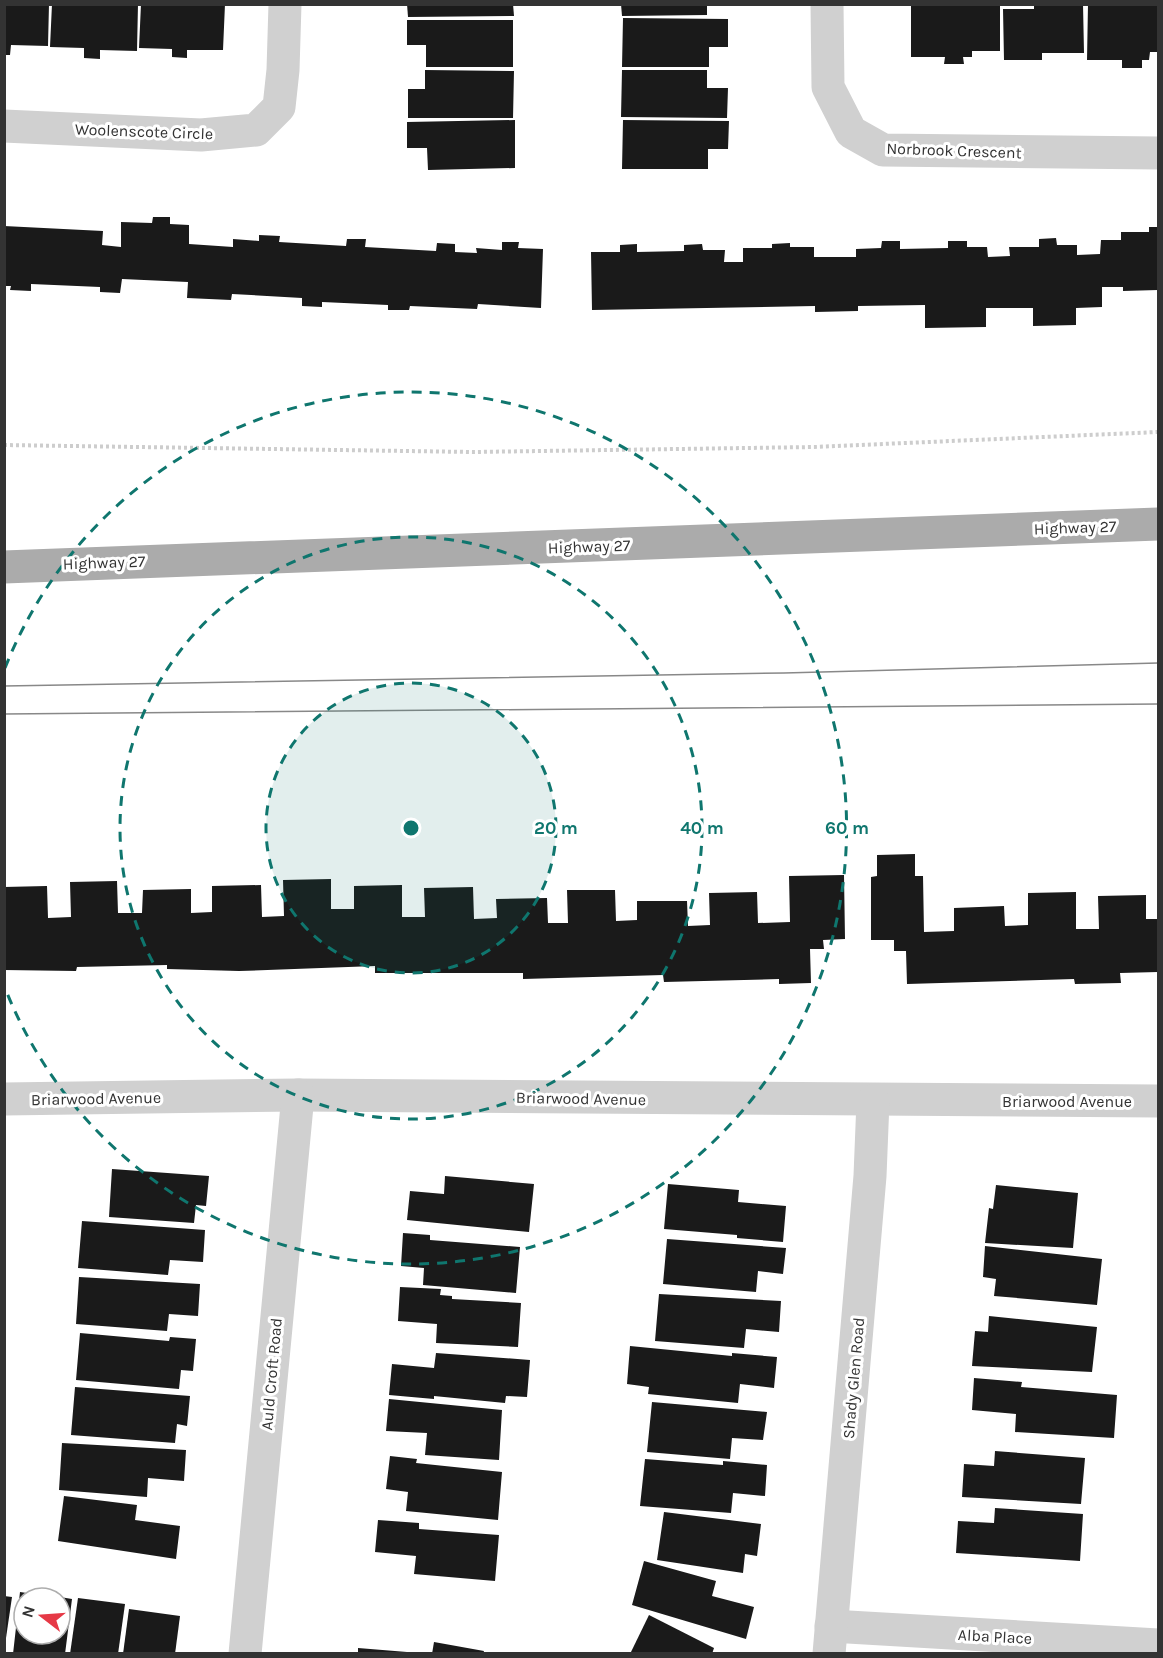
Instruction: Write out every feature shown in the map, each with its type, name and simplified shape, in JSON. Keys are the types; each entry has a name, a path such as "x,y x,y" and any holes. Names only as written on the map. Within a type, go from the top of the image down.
{"main road":[{"name":"Highway 27","path":"10,565 1158,524"}],"street":[{"name":"Woolenscote Circle","path":"4,126 201,135 256,130 279,107 284,70 285,4"},
{"name":"Norbrook Crescent","path":"827,4 828,87 851,132 883,150 1158,153"},
{"name":"Briarwood Avenue","path":"4,1099 297,1095 873,1101 1158,1101"},
{"name":"Auld Croft Road","path":"245,1653 297,1095"},
{"name":"Shady Glen Road","path":"830,1640 870,1176 873,1101"},
{"name":"Alba Place","path":"830,1640 1158,1645"}],"path":[{"path":"4,445 473,452 814,447 1158,432"}],"building":[{"path":"4,4 49,4 48,46 11,45 10,55 4,55"},
{"path":"52,4 138,4 137,51 100,50 100,59 84,58 84,48 50,47"},
{"path":"141,4 225,4 223,50 187,50 187,58 172,57 172,49 139,48"},
{"path":"407,4 513,4 514,16 408,17"},
{"path":"621,4 707,4 707,15 622,16"},
{"path":"911,4 1000,4 1000,51 972,51 972,57 963,57 964,64 944,64 945,57 911,57"},
{"path":"1034,4 1083,4 1084,53 1042,53 1042,60 1004,60 1003,9 1034,9"},
{"path":"1088,4 1158,4 1158,52 1150,52 1149,60 1142,60 1142,68 1122,68 1122,60 1087,60"},
{"path":"623,18 728,19 728,47 709,47 709,67 622,67"},
{"path":"407,20 513,20 513,67 426,67 426,45 407,45"},
{"path":"425,70 514,71 513,118 408,118 408,89 425,89"},
{"path":"622,70 707,70 707,88 728,88 727,118 621,117"},
{"path":"515,120 515,168 428,170 427,148 407,148 407,122"},
{"path":"623,120 729,121 728,149 708,149 708,169 622,169"},
{"path":"153,217 170,217 170,224 189,225 189,244 233,247 233,239 259,241 259,235 280,236 279,242 346,246 347,239 366,239 365,247 436,251 437,243 455,244 455,252 477,253 476,248 502,250 502,242 519,242 518,248 543,249 541,308 478,304 477,309 410,306 409,310 388,310 388,305 322,302 322,307 302,306 302,298 232,294 231,300 187,298 188,282 122,279 120,293 100,292 100,287 31,284 31,291 10,290 11,286 4,286 4,226 103,231 102,245 121,247 121,222 152,223"},
{"path":"1149,227 1158,227 1158,290 1123,291 1123,287 1102,287 1102,307 1076,308 1076,325 1033,326 1033,308 986,308 986,327 925,328 925,305 858,306 858,311 815,312 815,306 592,310 591,252 620,252 620,245 637,244 637,252 684,251 684,245 702,244 703,250 725,250 724,262 743,262 743,248 772,248 772,244 790,243 790,247 814,247 814,257 856,257 856,249 881,248 882,241 900,241 900,249 948,248 948,241 967,241 967,247 987,247 988,257 1010,256 1009,247 1039,247 1039,239 1056,238 1057,245 1077,245 1077,255 1100,254 1101,240 1121,240 1121,232 1149,232"},
{"path":"915,854 915,876 923,876 924,932 954,931 954,908 1004,906 1005,926 1028,925 1028,893 1076,892 1076,929 1099,929 1098,896 1146,895 1146,919 1158,919 1158,972 1120,973 1121,983 1075,984 1074,979 907,984 906,951 894,951 894,940 871,940 871,877 877,876 877,855"},
{"path":"844,875 845,939 823,940 824,949 810,949 811,983 779,984 779,979 664,982 663,975 523,979 523,973 375,973 375,966 239,971 167,969 167,965 77,967 76,971 4,970 4,887 47,886 48,918 71,917 70,882 117,881 118,913 142,913 143,890 191,889 191,913 212,912 212,886 261,885 262,917 284,916 283,880 331,879 331,909 354,909 354,886 402,885 402,917 425,917 424,888 473,887 474,919 497,918 496,899 547,898 548,923 568,923 567,890 615,890 616,921 637,920 637,901 687,901 688,926 710,925 709,893 757,892 758,923 790,922 789,876"},
{"path":"112,1169 209,1176 206,1206 196,1205 194,1223 109,1217"},
{"path":"445,1176 534,1184 529,1232 407,1220 410,1191 444,1194"},
{"path":"668,1184 739,1190 738,1202 786,1206 783,1242 737,1238 737,1235 664,1229"},
{"path":"996,1185 1078,1193 1073,1248 985,1243 989,1208 993,1209"},
{"path":"82,1221 205,1230 203,1262 170,1260 168,1275 78,1268"},
{"path":"403,1233 430,1235 430,1240 520,1247 516,1293 423,1285 424,1268 401,1266"},
{"path":"667,1239 786,1248 783,1274 758,1271 756,1292 663,1284"},
{"path":"985,1246 1102,1259 1097,1305 994,1296 996,1279 983,1277"},
{"path":"79,1277 200,1284 198,1316 169,1314 167,1331 76,1324"},
{"path":"400,1287 441,1289 440,1295 452,1296 452,1299 521,1303 518,1347 436,1343 437,1324 398,1321"},
{"path":"659,1294 781,1301 779,1332 746,1329 744,1348 655,1341"},
{"path":"989,1316 1097,1327 1092,1372 972,1366 975,1331 988,1332"},
{"path":"80,1333 169,1341 170,1337 196,1339 193,1371 181,1370 179,1389 76,1380"},
{"path":"630,1346 732,1356 732,1353 777,1357 774,1388 740,1384 738,1403 648,1394 649,1387 627,1384"},
{"path":"436,1353 530,1360 527,1397 506,1396 505,1403 434,1396 434,1399 389,1395 392,1364 434,1368"},
{"path":"974,1378 1022,1382 1021,1387 1117,1395 1114,1438 1015,1432 1016,1414 972,1410"},
{"path":"75,1387 190,1396 187,1426 177,1424 175,1443 71,1435"},
{"path":"389,1399 502,1410 499,1460 425,1455 427,1433 386,1431"},
{"path":"652,1402 767,1412 763,1440 732,1438 730,1459 647,1452"},
{"path":"62,1443 186,1450 184,1481 148,1478 147,1497 59,1490"},
{"path":"995,1451 1085,1458 1081,1504 962,1497 964,1464 994,1466"},
{"path":"390,1456 417,1459 416,1463 502,1472 498,1520 406,1511 408,1492 386,1489"},
{"path":"645,1459 723,1465 723,1461 767,1465 765,1496 733,1493 731,1513 640,1506"},
{"path":"64,1496 137,1505 135,1520 180,1526 176,1559 58,1541"},
{"path":"995,1508 1083,1514 1080,1561 956,1553 958,1521 994,1523"},
{"path":"664,1512 761,1524 757,1556 745,1554 743,1573 657,1560"},
{"path":"378,1520 419,1523 419,1529 499,1535 495,1581 414,1574 416,1556 375,1552"},
{"path":"644,1561 716,1581 712,1596 754,1607 746,1639 632,1605"},
{"path":"4,1596 12,1597 6,1638 4,1638"},
{"path":"78,1598 125,1604 118,1654 70,1654"},
{"path":"129,1609 180,1616 175,1654 123,1654"},
{"path":"649,1615 714,1648 712,1654 630,1654"},
{"path":"434,1642 484,1651 483,1654 432,1654"},
{"path":"14,1646 66,1646 65,1654 13,1654"},
{"path":"358,1648 407,1652 407,1654 358,1654"}],"tram line":[{"path":"4,686 784,673 1158,663"},
{"path":"4,714 1158,704"}]}
